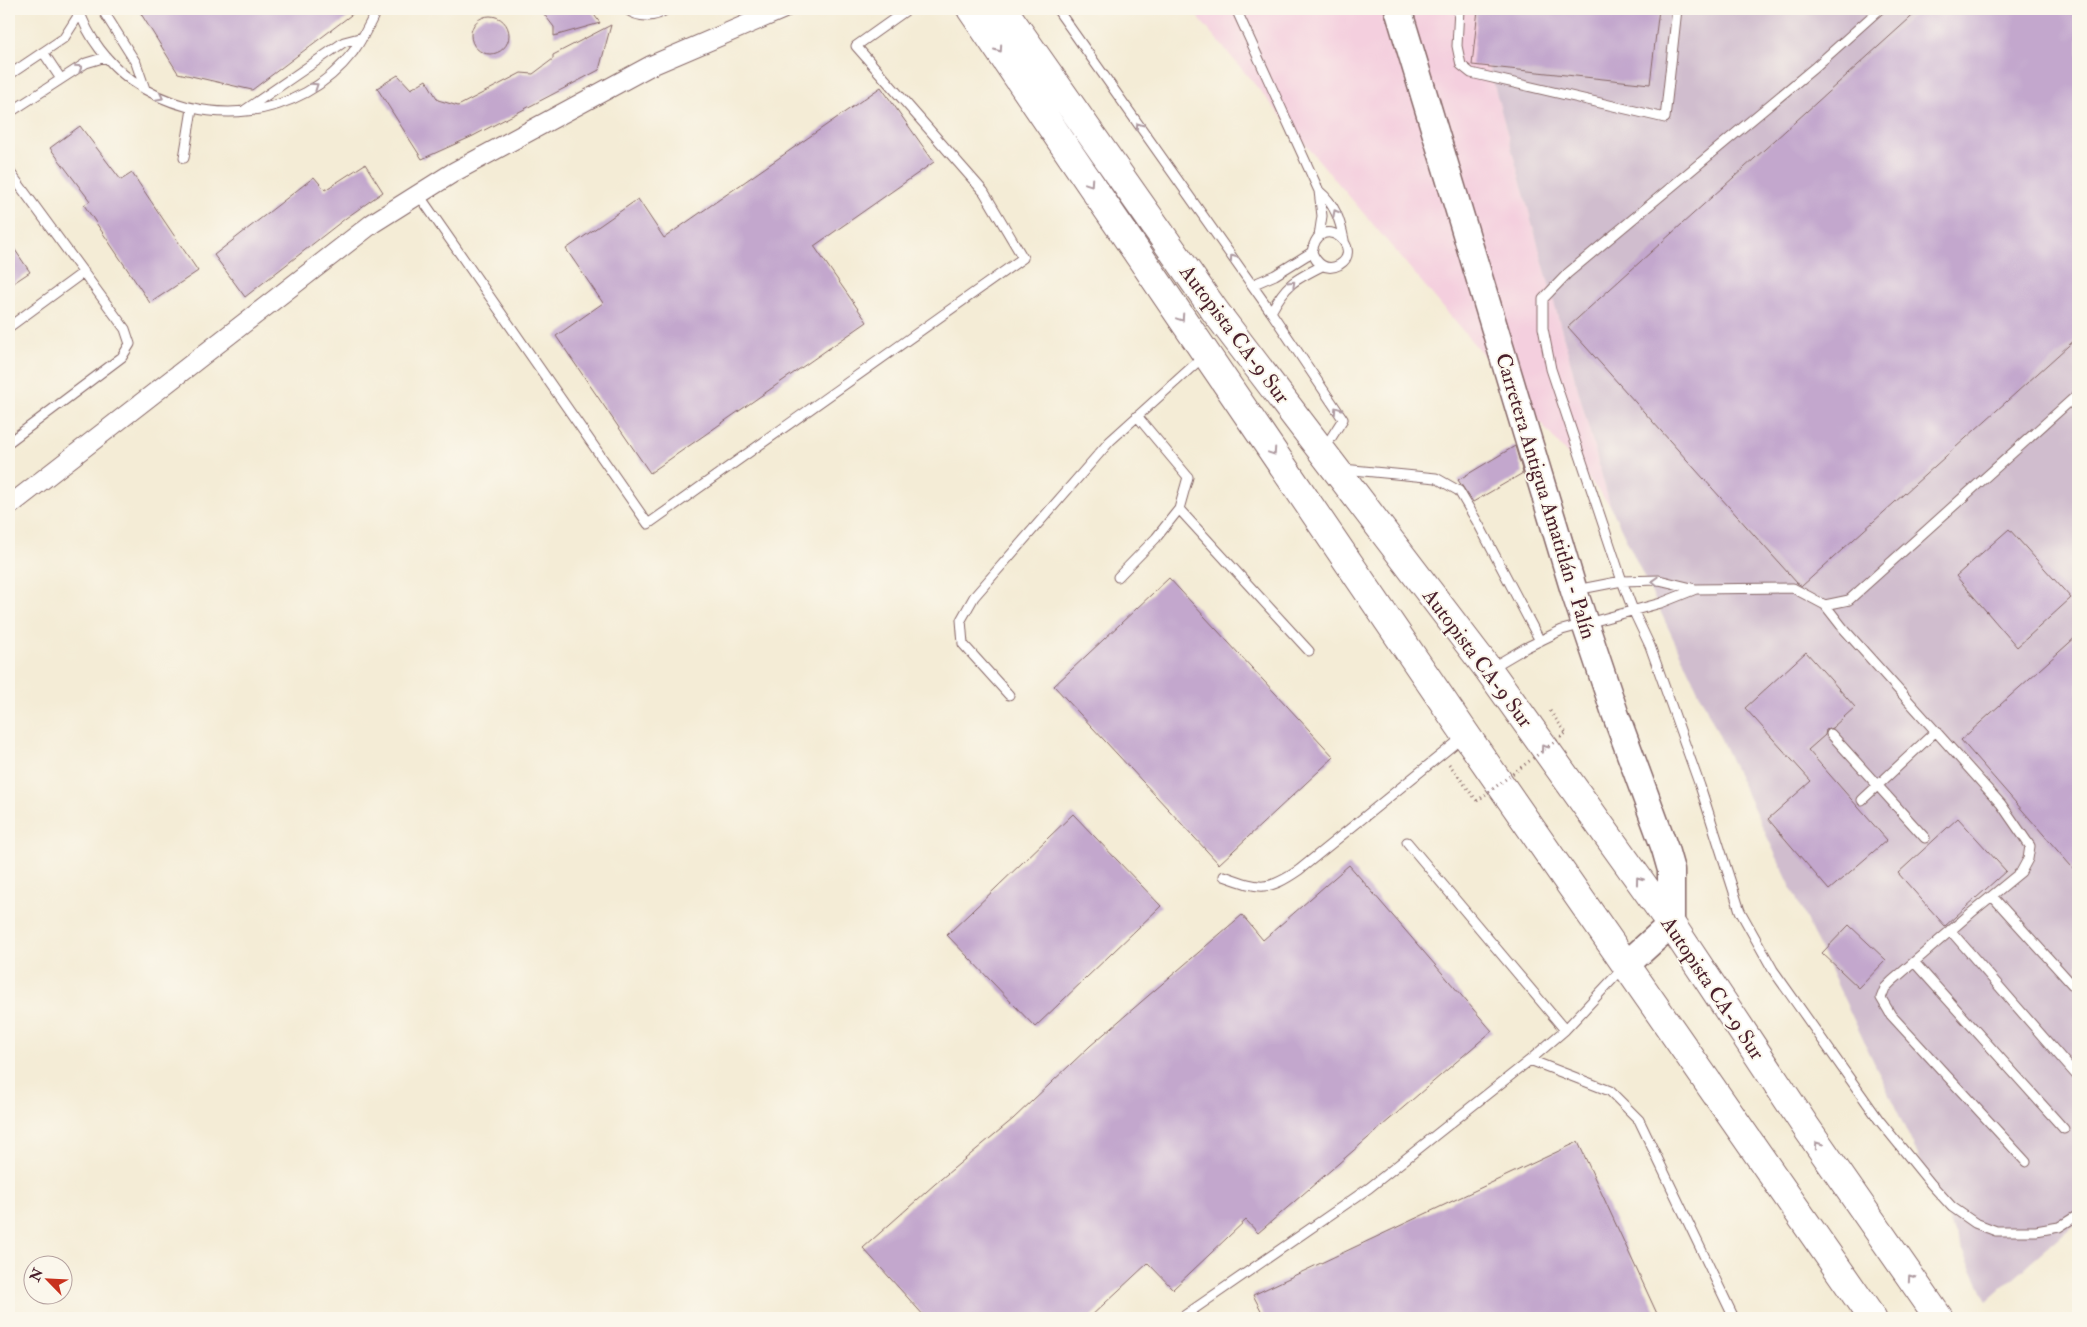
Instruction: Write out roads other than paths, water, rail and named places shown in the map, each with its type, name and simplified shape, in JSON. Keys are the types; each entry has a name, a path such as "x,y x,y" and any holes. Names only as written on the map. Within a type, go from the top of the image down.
{"highway":[{"name":"Autopista CA-9 Sur","path":"971,9 1466,735 1864,1313"},
{"name":"Autopista CA-9 Sur","path":"1003,9 1216,311 1488,669 1671,924 1806,1128 1939,1318"}],"main road":[{"name":"Carretera Antigua Amatitlán - Palín","path":"1398,9 1584,624 1667,856 1671,870 1671,924"},
{"path":"1626,965 1671,924"}],"street":[{"path":"9,506 373,224 418,195 454,172 650,66 783,9"}],"lane":[{"path":"102,9 136,63 145,90"},
{"path":"79,11 91,36 106,57 124,75 145,90 168,101 192,109 242,112 268,107 292,99 314,87 335,71 363,37 377,9"},
{"path":"626,9 644,17 660,14 667,9"},
{"path":"418,195 648,524 1023,258 984,192 856,46 908,9"},
{"path":"1056,9 1271,312 1343,419 1329,460 1436,478 1459,491 1540,641"},
{"path":"1236,9 1319,191 1322,216 1319,236 1312,252 1315,260 1322,266 1331,268 1340,264 1346,257 1347,248 1341,220 1329,200 1319,191"},
{"path":"1460,9 1457,46 1461,65 1471,73 1665,118 1678,9"},
{"path":"1880,9 1807,74 1568,273 1544,299 1543,328 1550,369 1622,581 1650,646 1700,786 1740,911 1773,970 1879,1120 1930,1184 1952,1207 1976,1223 1996,1231 2036,1231 2059,1227 2078,1215"},
{"path":"9,75 64,38 79,11"},
{"path":"242,112 344,42 363,37"},
{"path":"43,52 61,79"},
{"path":"9,113 86,63 106,57"},
{"path":"184,158 192,109"},
{"path":"9,171 126,329 130,344 122,357 9,442"},
{"path":"1319,236 1328,232 1337,234 1344,240"},
{"path":"1252,285 1275,276 1312,252"},
{"path":"1271,312 1281,294 1295,279 1322,266"},
{"path":"9,328 84,272"},
{"path":"1009,695 962,644 961,620 974,597 1110,441 1206,354"},
{"path":"1825,605 1849,600 2078,394"},
{"path":"1118,577 1156,538 1179,509 1188,477 1137,416"},
{"path":"1179,509 1309,650"},
{"path":"1574,591 1622,581 1659,580 1696,589 1793,588 1825,605 2001,804 2030,846 2028,859 2022,872 1950,930 1892,981 1881,998 1886,1010 2026,1162"},
{"path":"1488,669 1562,630 1661,603 1696,589"},
{"path":"1862,800 1936,731"},
{"path":"1831,734 1925,838"},
{"path":"1224,876 1263,887 1280,883 1299,870 1466,735"},
{"path":"1407,842 1565,1030"},
{"path":"1992,896 2078,991"},
{"path":"1950,930 2078,1077"},
{"path":"1914,962 2064,1129"},
{"path":"1181,1318 1369,1188 1565,1030 1626,965"},
{"path":"1530,1060 1610,1091 1639,1120 1734,1318"}]}
